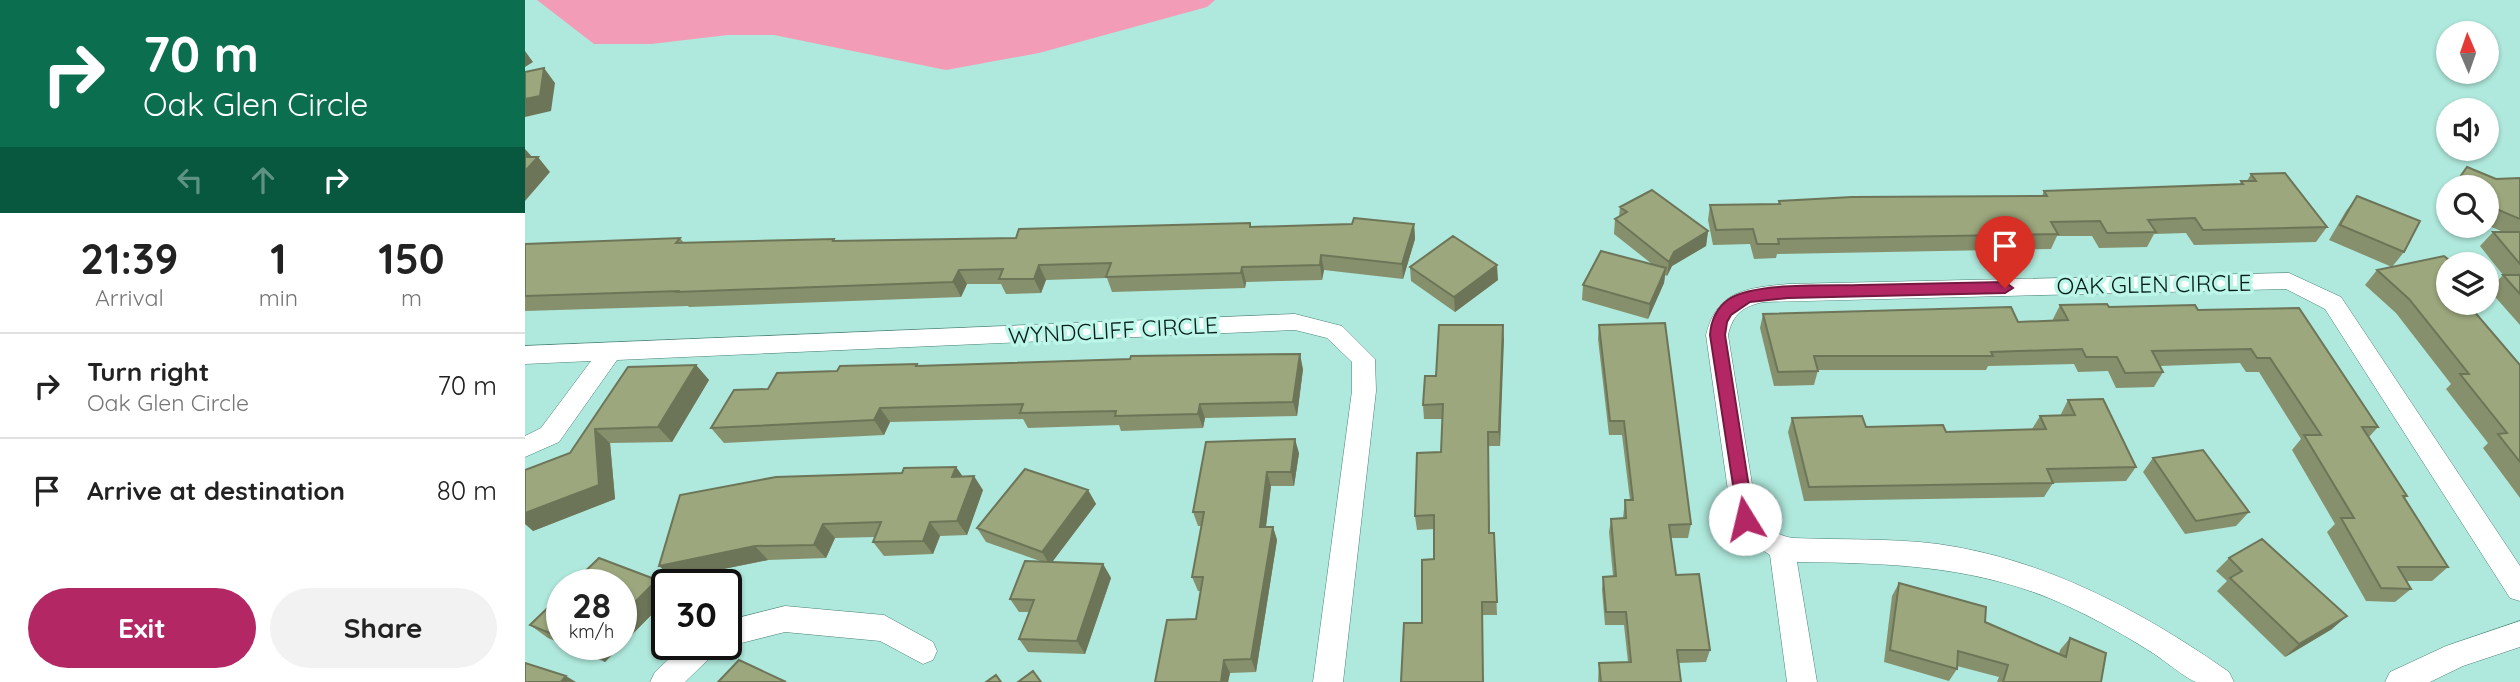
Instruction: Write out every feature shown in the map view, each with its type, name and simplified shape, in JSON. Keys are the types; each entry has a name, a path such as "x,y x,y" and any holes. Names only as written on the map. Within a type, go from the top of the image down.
{"street":[{"name":"OAK GLEN CIRCLE","path":"2219,682 2168,645 2124,620 2061,590 2024,577 1951,558 1782,548 1754,531 1745,519 1717,335 1719,322 1736,302 1749,297 1788,292 2290,281 2333,303 2520,589"},
{"name":"WYNDCLIFF CIRCLE","path":"529,361 609,353 1295,322 1334,332 1363,359 1364,391 1328,682"},
{"path":"525,447 550,435 609,353"},
{"path":"1782,548 1802,682"},
{"path":"742,630 785,619 884,628 923,651"},
{"path":"2400,682 2456,655 2520,634"},
{"path":"665,682 688,660"}],"shaded area":[{"path":"537,0 1215,0 1207,7 1039,53 946,70 774,35 728,35 651,44 594,44"}],"building":[{"path":"544,68 540,96 525,99 525,72"},
{"path":"525,157 538,157 525,171"},
{"path":"2467,167 2486,175 2461,175"},
{"path":"2285,173 2327,227 2203,230 2195,218 2148,220 2156,232 2107,233 2100,221 2051,222 2058,234 1778,239 1779,244 1757,244 1753,229 1716,230 1710,205 1780,204 1779,201 1852,197 2047,196 2044,191 2243,184 2241,181 2256,181 2251,174"},
{"path":"2520,178 2520,219 2499,210 2499,179"},
{"path":"1652,190 1708,231 1674,252 1669,262 1615,219 1627,212 1620,207"},
{"path":"2357,196 2420,221 2404,252 2340,225"},
{"path":"1354,218 1414,224 1402,264 1321,255 1320,265 1242,267 1241,273 1106,277 1111,263 1039,265 1034,279 999,279 1003,269 959,270 953,282 525,296 525,244 680,238 676,243 1016,238 1019,229 1250,223 1250,227 1352,224"},
{"path":"2499,232 2520,232 2520,264 2498,238"},
{"path":"1453,236 1497,265 1454,297 1410,267"},
{"path":"1601,251 1666,268 1650,304 1583,285"},
{"path":"2436,258 2436,315 2477,315 2520,365 2520,462 2498,434 2507,433 2460,374 2469,374 2409,299 2377,270"},
{"path":"2503,275 2520,275 2520,294"},
{"path":"2107,304 2109,307 2195,305 2198,310 2299,308 2378,427 2362,427 2407,496 2403,496 2448,567 2398,567 2411,589 2381,588 2341,518 2354,518 2304,435 2321,435 2270,358 2257,358 2251,349 2152,351 2163,372 2125,373 2117,357 2086,357 2082,349 1991,352 1993,356 1814,356 1818,371 1778,372 1763,314 2011,307 2018,322 2068,320 2060,305"},
{"path":"1665,323 1691,524 1669,525 1676,575 1699,574 1710,650 1677,650 1681,682 1601,682 1599,663 1631,662 1626,612 1606,612 1603,577 1616,576 1611,519 1626,518 1625,500 1633,500 1624,421 1610,421 1599,325"},
{"path":"1439,325 1503,325 1499,432 1488,432 1489,533 1494,533 1497,602 1482,602 1483,682 1401,682 1404,623 1422,623 1422,560 1434,559 1434,515 1415,516 1417,453 1441,452 1443,404 1423,405 1425,376 1436,376"},
{"path":"1300,354 1293,402 1200,404 1198,414 1115,416 1116,411 1020,413 1023,404 880,408 874,420 711,428 734,390 768,389 777,373 837,371 840,366 1130,359 1131,356"},
{"path":"696,365 658,427 595,429 599,485 525,513 525,470 570,453 628,367"},
{"path":"2103,399 2136,467 2047,469 2053,483 1809,487 1792,418 1862,416 1866,427 1943,425 1946,432 2046,429 2040,416 2075,415 2068,400"},
{"path":"1295,439 1291,472 1267,472 1260,527 1273,527 1251,659 1224,660 1221,682 1155,682 1167,620 1196,619 1203,577 1192,577 1204,512 1193,512 1206,442"},
{"path":"2203,450 2249,512 2196,521 2153,458"},
{"path":"956,467 952,477 974,476 957,521 930,522 923,541 873,542 881,522 823,524 814,545 755,546 659,566 680,495 776,477 902,473 904,468"},
{"path":"1025,469 1088,490 1042,552 977,528"},
{"path":"2262,539 2347,616 2299,644 2230,578 2242,571 2229,558"},
{"path":"599,558 628,569 588,569"},
{"path":"1025,561 1103,564 1077,641 1019,639 1034,600 1010,599"},
{"path":"637,572 651,578 651,586 637,600"},
{"path":"1899,583 1986,607 1985,622 2066,657 2070,638 2106,653 2101,682 2003,682 2008,665 1958,651 1957,669 1890,650"},
{"path":"546,610 546,632 530,625"},
{"path":"739,660 786,682 718,682"},
{"path":"525,663 566,676 561,682 525,682"},
{"path":"1033,671 1041,682 1018,682"},
{"path":"996,675 1001,682 986,682"}],"route":[{"path":"1745,519 1717,335 1719,322 1736,302 1749,297 1788,292 2005,288"}]}
